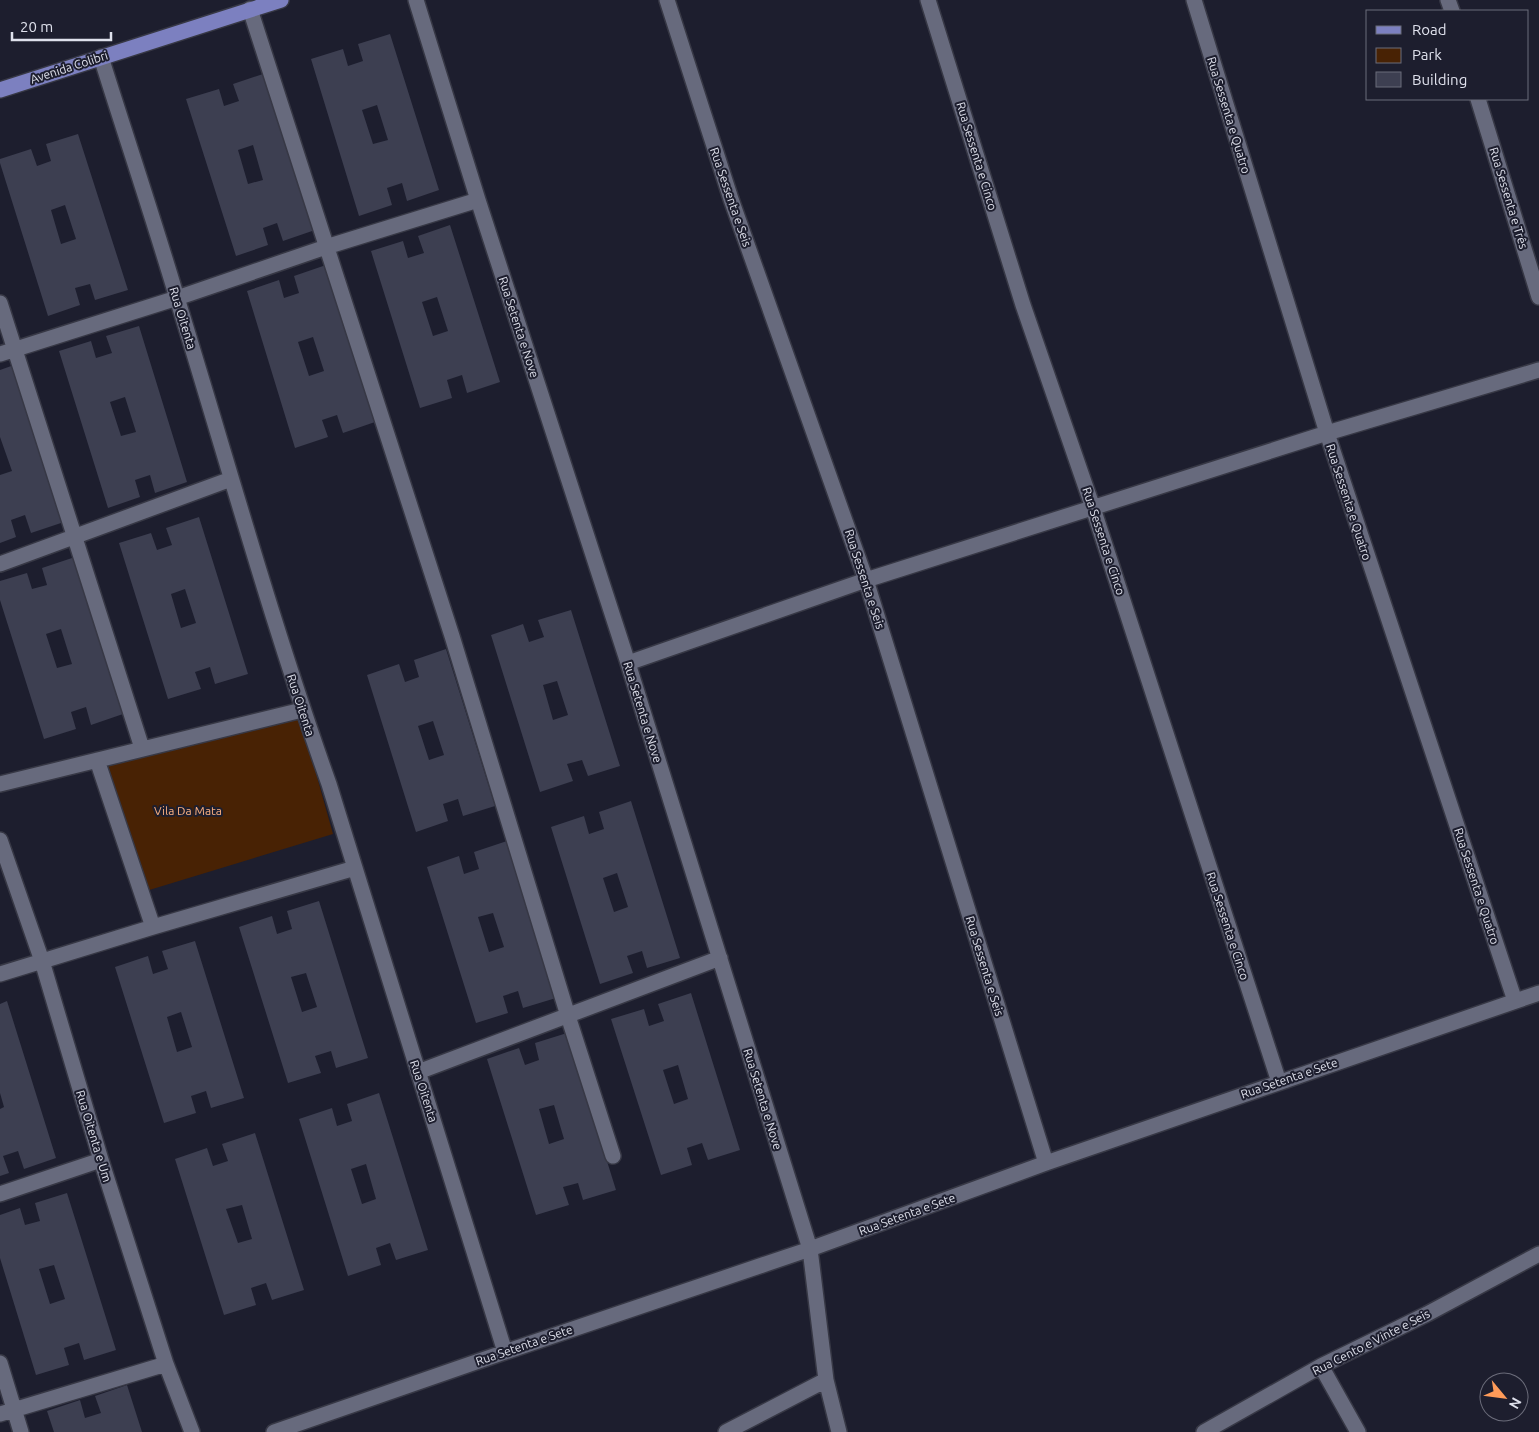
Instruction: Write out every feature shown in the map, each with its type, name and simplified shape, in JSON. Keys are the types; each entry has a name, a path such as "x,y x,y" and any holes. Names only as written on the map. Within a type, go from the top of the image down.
{"main road":[{"name":"Avenida Colibri","path":"0,90 281,0"}],"street":[{"name":"Rua Setenta e Nove","path":"416,0 478,200 628,663 810,1249 826,1380 838,1432"},
{"name":"Rua Sessenta e Seis","path":"667,0 731,198 866,580 1046,1164"},
{"name":"Rua Sessenta e Cinco","path":"928,0 1023,305 1093,508 1279,1082"},
{"name":"Rua Sessenta e Quatro","path":"1194,0 1327,433 1515,1001"},
{"path":"250,10 452,636 568,1016 613,1156"},
{"name":"Rua Oitenta","path":"101,57 177,298 230,479 302,710 329,784 506,1352"},
{"name":"Rua Sessenta e Três","path":"1478,100 1539,297"},
{"path":"7,352 177,298 326,247 478,200"},
{"path":"0,304 7,352 75,536 142,748"},
{"path":"628,663 866,580 1327,433 1539,370"},
{"path":"0,564 230,479"},
{"path":"0,784 302,710"},
{"path":"97,760 153,927"},
{"name":"Rua Oitenta e Um","path":"0,840 42,961 101,1160 166,1364 192,1432"},
{"path":"0,974 355,868"},
{"path":"418,1072 720,958"},
{"name":"Rua Setenta e Sete","path":"274,1432 810,1249 1279,1082 1539,993"},
{"path":"0,1194 101,1160"},
{"name":"Rua Cento e Vinte e Seis","path":"1204,1432 1321,1366 1427,1314 1539,1254"},
{"path":"0,1363 16,1409 21,1432"},
{"path":"0,1414 166,1364"},
{"path":"1321,1366 1358,1432"},
{"path":"726,1432 826,1380"}],"green space":[{"name":"Vila Da Mata","path":"300,716 333,834 146,891 104,764"}],"building":[{"path":"390,34 439,190 407,201 402,183 387,188 392,205 359,216 311,59 343,49 348,66 363,61 358,44","holes":["377,105 388,140 373,144 362,110"]},
{"path":"266,73 315,230 283,241 277,223 263,228 268,245 236,256 186,99 219,89 224,106 239,101 233,84","holes":["253,145 263,180 248,184 238,150"]},
{"path":"78,134 128,290 95,300 90,284 75,288 80,305 48,316 0,163 0,159 31,149 37,166 51,161 46,144","holes":["65,205 76,239 61,244 51,210"]},
{"path":"450,225 500,382 467,393 462,375 447,380 452,398 420,408 371,251 403,241 408,258 424,253 418,236","holes":["437,297 448,331 433,336 422,302"]},
{"path":"326,265 375,422 343,433 337,415 322,420 328,437 295,448 247,291 279,280 284,298 299,293 294,276","holes":["313,337 324,371 309,376 298,342"]},
{"path":"139,326 187,482 155,493 150,475 135,480 140,497 108,508 59,351 91,341 96,358 112,353 106,336","holes":["125,397 136,432 121,436 110,402"]},
{"path":"14,365 64,522 31,533 25,515 11,520 16,537 0,543 0,475 12,471 0,437 0,370"},
{"path":"199,517 248,674 215,684 210,667 195,672 201,689 168,699 119,543 151,533 157,550 172,545 166,528","holes":["185,589 196,623 181,628 171,594"]},
{"path":"75,557 123,714 91,725 86,707 71,712 76,729 44,739 0,600 0,581 27,573 32,589 47,585 42,568","holes":["61,629 72,664 57,668 46,634"]},
{"path":"571,610 620,766 588,776 582,760 567,764 573,781 540,792 491,635 523,624 529,642 544,637 538,620","holes":["557,681 568,715 553,720 543,685"]},
{"path":"446,649 495,806 463,816 458,799 443,804 448,821 416,832 367,675 399,664 405,682 419,677 414,660","holes":["433,721 444,755 429,760 418,726"]},
{"path":"631,801 680,958 647,968 642,951 627,956 633,973 600,984 551,827 584,816 589,834 604,829 599,812","holes":["617,873 628,907 614,912 603,878"]},
{"path":"507,841 556,998 523,1008 518,991 503,996 508,1013 476,1023 427,867 459,856 464,874 479,869 474,852","holes":["493,913 504,947 489,952 478,917"]},
{"path":"319,901 368,1058 336,1068 331,1051 315,1056 321,1073 288,1083 239,927 272,916 277,934 292,929 287,911","holes":["306,973 317,1007 302,1012 291,977"]},
{"path":"195,941 244,1098 211,1108 206,1091 191,1096 196,1113 164,1123 115,967 148,956 153,974 168,969 162,951","holes":["181,1012 192,1047 177,1052 167,1017"]},
{"path":"691,993 740,1150 708,1160 702,1143 687,1148 692,1165 661,1175 611,1019 644,1009 649,1026 664,1021 658,1004","holes":["678,1065 688,1099 674,1104 663,1070"]},
{"path":"7,1001 56,1158 24,1169 18,1151 3,1156 9,1173 0,1176 0,1109 4,1107 0,1093 0,1004"},
{"path":"567,1033 616,1190 583,1200 578,1183 563,1187 569,1205 536,1215 487,1059 519,1048 525,1065 539,1060 535,1043","holes":["554,1105 564,1139 549,1144 539,1109"]},
{"path":"379,1093 428,1250 396,1260 390,1243 376,1248 381,1265 348,1276 299,1119 332,1108 337,1126 352,1121 347,1104","holes":["366,1164 376,1199 362,1204 351,1169"]},
{"path":"255,1133 304,1290 272,1300 266,1283 251,1288 256,1305 224,1315 175,1159 207,1148 213,1166 228,1161 222,1144","holes":["242,1205 252,1239 238,1243 226,1209"]},
{"path":"67,1193 116,1350 84,1360 79,1343 64,1348 69,1365 36,1375 0,1258 0,1215 20,1208 25,1225 40,1221 35,1203","holes":["54,1265 65,1299 50,1304 39,1269"]},
{"path":"127,1385 142,1432 54,1432 47,1411 80,1400 85,1418 101,1413 95,1396"}]}
